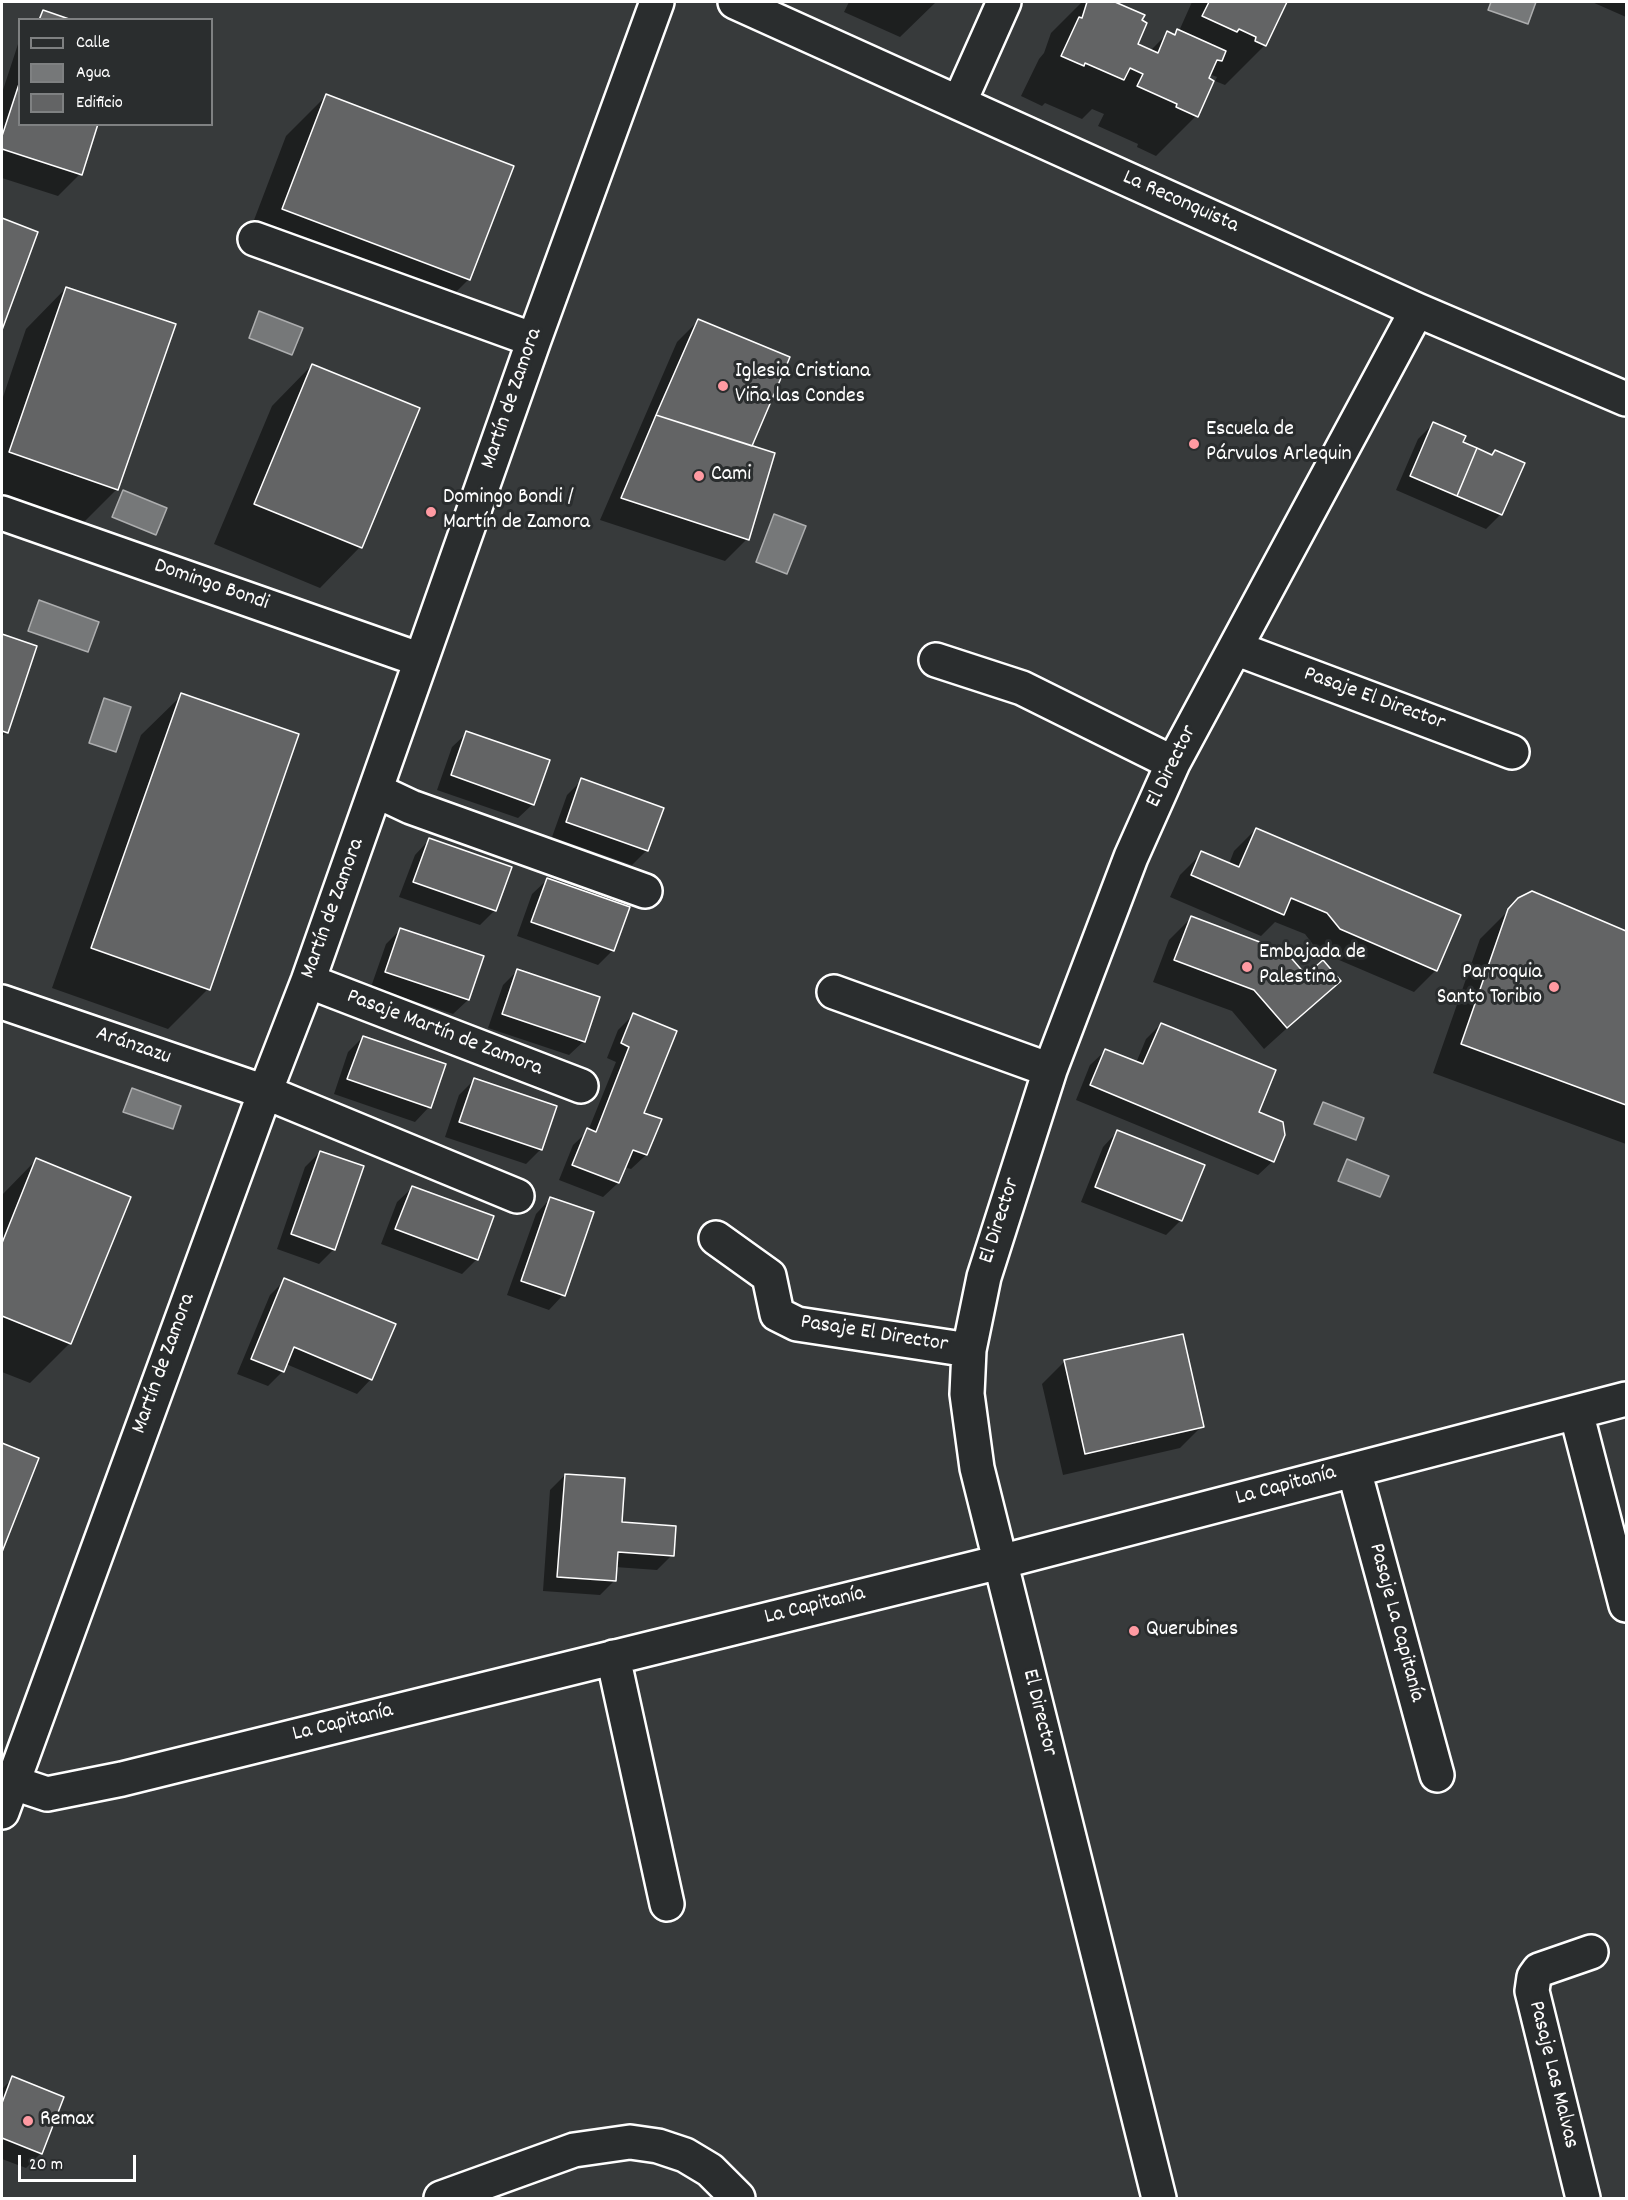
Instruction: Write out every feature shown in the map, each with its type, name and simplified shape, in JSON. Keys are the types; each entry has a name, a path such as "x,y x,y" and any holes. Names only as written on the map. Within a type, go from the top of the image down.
{"street":[{"name":"Martín de Zamora","path":"5,1792 308,981 377,791 534,340 657,2"},
{"name":"La Reconquista","path":"735,2 1417,310 1626,399"},
{"path":"959,103 1004,2"},
{"path":"255,239 534,340"},
{"name":"El Director","path":"1159,2199 970,1433 967,1394 969,1350 984,1277 1050,1070 1127,867 1173,763 1417,310"},
{"name":"Domingo Bondi","path":"2,513 421,660"},
{"name":"Pasaje El Director","path":"1236,648 1512,752"},
{"path":"936,660 1022,688 1173,763"},
{"path":"377,791 411,807 645,891"},
{"name":"Pasaje Martín de Zamora","path":"308,981 581,1086"},
{"path":"834,992 1050,1070"},
{"name":"Aránzazu","path":"2,1002 265,1092"},
{"path":"265,1092 517,1196"},
{"name":"Pasaje El Director","path":"716,1238 769,1276 777,1314 797,1324 969,1350"},
{"name":"La Capitanía","path":"5,1792 47,1794 122,1779 1000,1562 1626,1399"},
{"path":"1576,1412 1626,1605"},
{"name":"Pasaje La Capitanía","path":"1354,1470 1437,1776"},
{"path":"614,1657 668,1904"},
{"name":"Pasaje Las Malvas","path":"1583,2199 1532,1991 1534,1977 1539,1970 1591,1952"},
{"path":"441,2199 574,2150 630,2142 658,2146 686,2156 710,2170 738,2199"}],"water":[{"path":"1491,2 1536,2 1528,24 1488,10"},
{"path":"259,311 303,328 292,355 249,338"},
{"path":"123,490 167,508 156,535 112,517"},
{"path":"774,514 806,526 787,574 756,562"},
{"path":"39,600 99,622 88,652 28,631"},
{"path":"104,698 131,707 116,752 89,743"},
{"path":"132,1088 181,1106 173,1129 123,1112"},
{"path":"1323,1102 1364,1118 1356,1140 1314,1124"},
{"path":"1347,1159 1389,1176 1380,1197 1338,1181"}],"building":[{"path":"1087,2 1115,2 1145,15 1142,20 1147,23 1138,44 1158,53 1167,31 1175,35 1177,29 1226,51 1222,61 1217,60 1209,78 1214,81 1198,117 1176,107 1177,104 1137,86 1143,74 1130,68 1124,80 1085,63 1084,66 1061,56 1079,17 1082,18"},
{"path":"1209,2 1287,2 1266,46 1255,41 1256,37 1239,29 1237,32 1202,16"},
{"path":"43,10 66,18 40,18"},
{"path":"18,87 18,126 97,126 82,175 2,149 2,136"},
{"path":"326,94 514,166 470,280 282,209"},
{"path":"2,218 38,232 2,330"},
{"path":"66,287 176,324 118,490 9,452"},
{"name":"Iglesia Cristiana Viña las Condes","path":"698,319 790,357 752,446 656,415"},
{"path":"312,364 420,408 362,548 254,504"},
{"name":"Cami","path":"656,415 775,453 749,540 621,498"},
{"path":"1433,422 1466,436 1463,442 1477,448 1457,496 1410,476"},
{"path":"1477,448 1492,455 1495,450 1525,463 1502,515 1457,496"},
{"path":"2,634 37,646 8,733 2,731"},
{"path":"181,693 299,734 210,990 91,948"},
{"path":"466,731 550,760 534,805 451,775"},
{"path":"581,778 664,808 648,851 566,822"},
{"path":"1256,828 1461,915 1437,971 1340,929 1327,913 1291,898 1284,915 1191,875 1201,851 1239,867"},
{"path":"429,838 512,867 496,911 413,882"},
{"path":"547,878 630,907 614,951 531,922"},
{"name":"Parroquia Santo Toribio","path":"1532,891 1626,931 1626,1105 1461,1044 1508,909 1518,898"},
{"name":"Embajada de Palestina","path":"1191,916 1286,952 1306,975 1323,960 1341,981 1287,1028 1254,990 1174,960"},
{"path":"400,928 484,956 469,1000 385,972"},
{"path":"517,969 600,997 585,1042 502,1014"},
{"path":"633,1013 677,1031 644,1113 662,1119 647,1155 633,1150 619,1183 572,1165 587,1128 596,1132 629,1047 621,1043"},
{"path":"1161,1023 1276,1070 1259,1112 1283,1122 1285,1135 1274,1162 1090,1085 1105,1049 1143,1064"},
{"path":"363,1036 446,1064 431,1108 347,1079"},
{"path":"474,1078 557,1106 542,1150 459,1122"},
{"path":"1117,1130 1205,1165 1182,1221 1095,1187"},
{"path":"320,1151 364,1166 335,1250 291,1234"},
{"path":"36,1158 131,1197 71,1344 2,1316 2,1243"},
{"path":"412,1186 494,1216 478,1260 395,1229"},
{"path":"550,1197 594,1212 565,1296 521,1281"},
{"path":"284,1278 396,1324 372,1380 294,1347 284,1372 251,1359"},
{"path":"1183,1334 1204,1427 1085,1454 1064,1360"},
{"path":"2,1443 39,1458 2,1552"},
{"path":"565,1474 625,1478 622,1522 676,1526 674,1556 618,1552 616,1581 557,1577"},
{"name":"Remax","path":"12,2076 64,2097 42,2154 2,2138 2,2103"}],"place":[{"name":"Iglesia Cristiana Viña las Condes","path":"723,386"},
{"name":"Escuela de Párvulos Arlequin","path":"1194,444"},
{"name":"Cami","path":"699,476"},
{"name":"Domingo Bondi / Martín de Zamora","path":"431,512"},
{"name":"Embajada de Palestina","path":"1247,967"},
{"name":"Parroquia Santo Toribio","path":"1554,987"},
{"name":"Querubines","path":"1134,1631"},
{"name":"Remax","path":"28,2121"}]}
